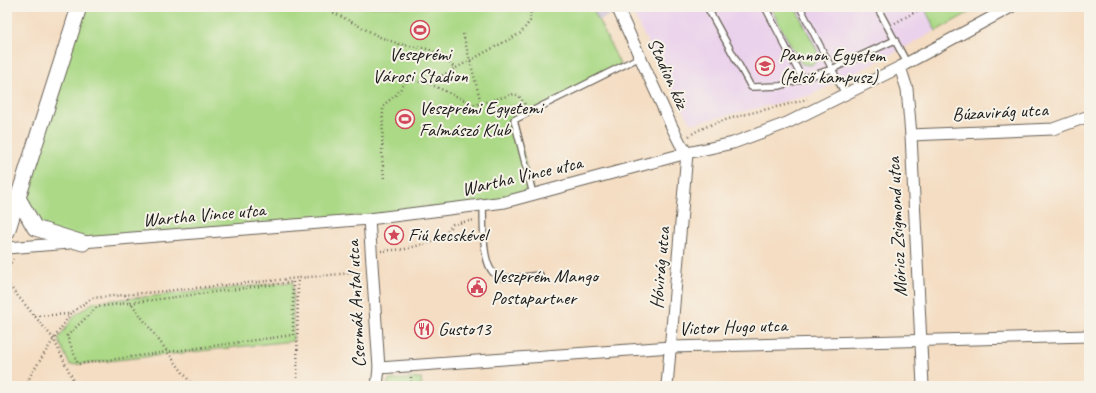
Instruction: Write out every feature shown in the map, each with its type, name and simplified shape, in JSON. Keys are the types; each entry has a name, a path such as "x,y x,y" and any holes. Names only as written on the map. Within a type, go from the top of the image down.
{"street":[{"path":"7,232 79,7"},
{"name":"Stadion köz","path":"617,7 672,127 687,153"},
{"name":"Wartha Vince utca","path":"7,248 369,219 505,202 687,153 733,143 788,123 903,65 1011,7"},
{"name":"Móricz Zsigmond utca","path":"903,65 907,89 911,134 923,386"},
{"name":"Búzavirág utca","path":"911,134 1053,129 1089,116"},
{"name":"Hóvirág utca","path":"667,386 687,153"},
{"path":"18,198 36,228 83,243"},
{"name":"Csermák Antal utca","path":"369,219 379,368 377,386"},
{"name":"Victor Hugo utca","path":"379,368 671,347 921,339 1089,336"}],"lane":[{"path":"707,7 751,87 780,86 832,69 895,40"},
{"path":"765,7 802,78"},
{"path":"800,7 845,94"},
{"path":"877,7 895,40 903,65"},
{"path":"533,194 514,120 640,57"},
{"path":"483,205 486,260 492,272 499,277 510,278 540,275"}],"path":[{"path":"323,7 380,37 399,44 427,49 440,54 455,68"},
{"path":"428,83 521,33 530,21 531,7"},
{"path":"888,27 924,7"},
{"path":"462,34 481,103 481,110"},
{"path":"384,178 382,157 383,108 386,102 397,94 405,80 428,83 475,105 514,94 522,99 529,113"},
{"path":"371,252 405,248 440,240 453,224 484,218"},
{"path":"27,386 30,376 53,338 70,314 92,298 365,271"},
{"path":"297,386 298,278"},
{"path":"293,282 293,336 167,352 78,364 67,336 97,307 293,282"},
{"path":"7,283 53,338 76,386"},
{"path":"124,295 192,386"},
{"path":"35,316 70,314"}],"shaded area":[{"path":"592,7 618,7 619,10 599,21"},
{"name":"Pannon Egyetem (felső kampusz)","path":"629,7 979,7 900,50 811,95 691,124"}],"green space":[{"path":"79,7 592,7 621,66 514,120 534,194 505,202 83,243 35,228 18,198"},
{"path":"770,7 795,7 817,50 818,57 815,63 810,65 802,64"},
{"path":"924,7 979,7 936,31"},
{"path":"293,282 293,341 70,365 58,339 75,315 94,302"},
{"path":"421,378 422,386 387,386 389,380"}],"place":[{"name":"Veszprémi Városi Stadion","path":"420,30"},
{"name":"Pannon Egyetem (felső kampusz)","path":"765,66"},
{"name":"Veszprémi Egyetemi Falmászó Klub","path":"405,119"},
{"name":"Fiú kecskével","path":"394,235"},
{"name":"Veszprém Mango Postapartner","path":"477,287"},
{"name":"Gusto13","path":"424,329"}]}
